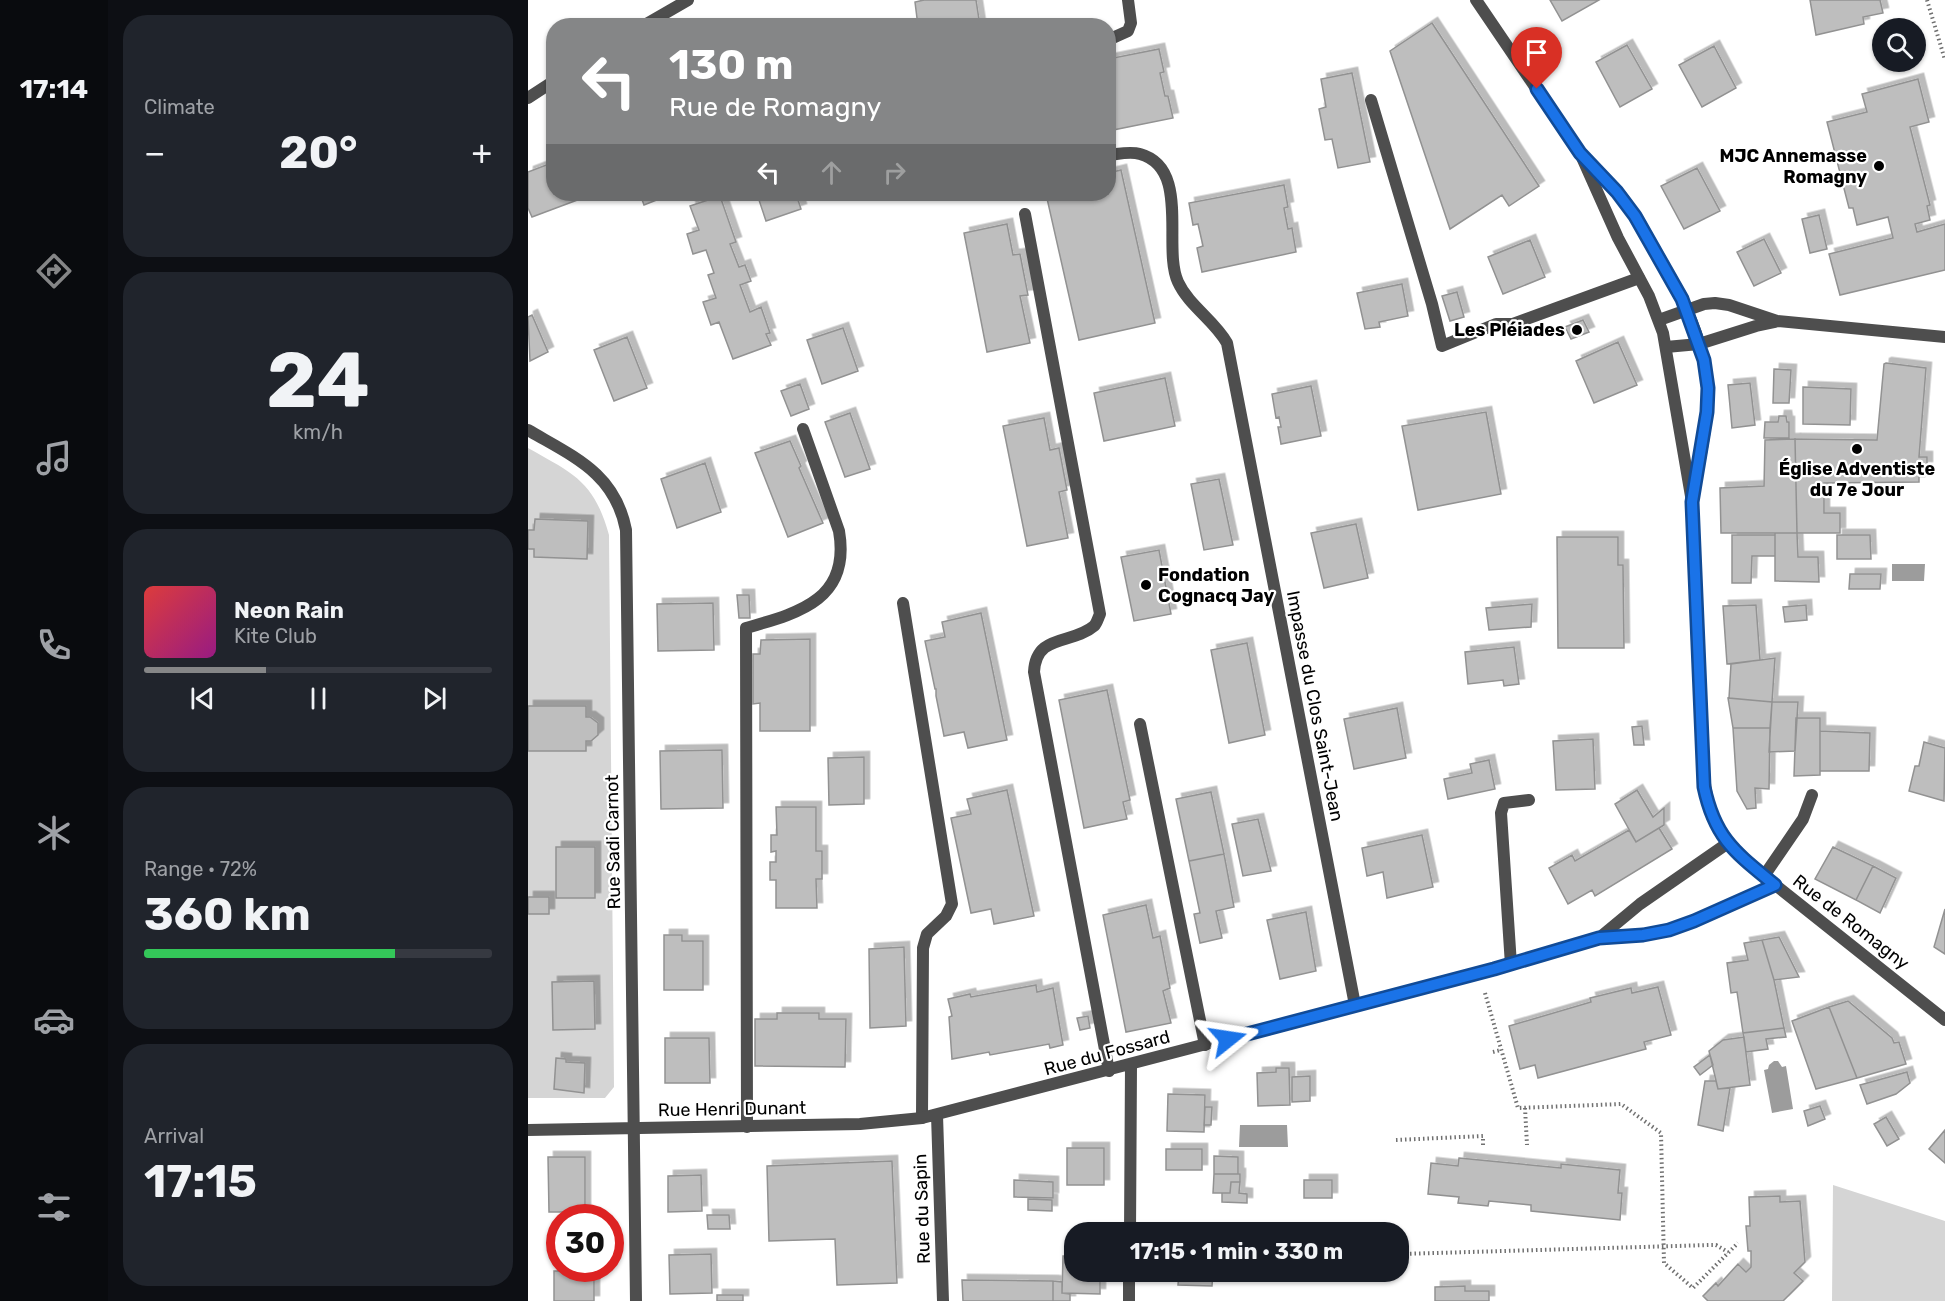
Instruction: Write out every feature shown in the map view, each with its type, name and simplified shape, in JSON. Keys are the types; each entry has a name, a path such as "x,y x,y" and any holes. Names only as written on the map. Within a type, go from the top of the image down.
{"street":[{"path":"657,18 688,0"},
{"path":"1116,36 1128,31 1131,23 1128,0"},
{"name":"Rue de Romagny","path":"1476,0 1580,153 1617,192 1635,216 1670,276 1686,310 1699,344 1706,375 1707,412 1692,502"},
{"path":"529,93 546,85"},
{"path":"1371,100 1432,304 1442,346 1496,324 1513,324 1640,278"},
{"name":"Rue de Romagny","path":"1580,153 1608,217 1659,320 1666,347 1692,502 1704,787 1712,817 1738,855 1945,1020"},
{"name":"Impasse du Clos Saint-Jean","path":"1116,154 1141,154 1153,160 1162,170 1169,184 1171,197 1173,267 1178,282 1185,294 1220,332 1227,343 1355,1005"},
{"path":"1025,214 1100,614 1096,625 1083,633 1042,648 1035,658 1034,672 1109,1071"},
{"path":"1659,320 1704,304 1721,304 1777,321 1945,337"},
{"path":"1666,347 1699,344 1777,321"},
{"path":"747,1127 746,628 792,614 813,604 834,579 841,548 839,531 803,429"},
{"name":"Rue Sadi Carnot","path":"528,430 584,462 599,475 620,507 626,530 636,1301"},
{"path":"903,603 952,903 946,916 927,934 923,948 922,1118"},
{"path":"1140,724 1205,1045"},
{"path":"1764,876 1803,819 1812,795"},
{"path":"1511,964 1501,813 1504,803 1529,800"},
{"name":"Rue du Fossard","path":"1599,938 1640,904 1728,843"},
{"name":"Rue du Fossard","path":"937,1115 1479,973 1599,938 1656,933 1676,928 1775,885"},
{"path":"1130,1222 1131,1065"},
{"name":"Rue Henri Dunant","path":"528,1130 880,1123 937,1115"},
{"name":"Rue du Sapin","path":"937,1115 943,1301"},
{"path":"1129,1301 1130,1282"}],"path":[{"path":"1927,0 1945,60"},
{"path":"1479,973 1518,1108 1621,1104 1660,1133 1664,1263 1693,1288 1738,1243"},
{"path":"1493,1052 1501,1050"},
{"path":"1525,1107 1527,1145"},
{"path":"1396,1140 1483,1136 1483,1146"},
{"path":"1409,1254 1716,1245 1729,1253"}],"shaded area":[{"path":"528,448 580,481 596,502 609,535 614,1087 605,1098 528,1098 528,914 549,914 549,898 528,897 528,751 586,750 586,741 591,741 598,735 586,717 586,706 528,706 528,549 534,549 534,557 586,559 588,521 535,519 534,530 528,530","holes":["556,847 595,847 595,898 556,898","594,981 595,1028 554,1030 553,982"]},
{"path":"1892,564 1925,564 1924,581 1892,581"},
{"path":"1774,1061 1778,1061 1782,1067 1786,1066 1793,1109 1772,1113 1764,1070 1768,1069"},
{"path":"1240,1125 1287,1125 1288,1147 1239,1147"},
{"path":"1833,1185 1945,1221 1945,1301 1832,1301"}],"building":[{"path":"976,0 979,18 917,18 915,2"},
{"path":"1550,0 1599,0 1562,21"},
{"path":"1810,0 1880,0 1883,13 1863,17 1864,24 1816,35"},
{"path":"1432,23 1539,186 1509,206 1502,195 1450,229 1390,51"},
{"path":"1627,45 1652,89 1620,107 1596,62"},
{"path":"1714,46 1736,88 1702,107 1679,65"},
{"path":"1159,49 1164,72 1160,73 1173,118 1116,129 1116,57"},
{"path":"1352,73 1370,162 1338,168 1332,139 1325,140 1319,109 1326,107 1321,79"},
{"name":"MJC Annemasse Romagny","path":"1918,79 1929,122 1910,127 1930,205 1927,206 1930,220 1915,224 1917,232 1945,224 1945,270 1840,295 1829,254 1893,238 1888,217 1857,225 1853,208 1849,208 1827,122 1867,112 1862,94"},
{"path":"546,165 546,201 575,201 532,217 528,208 528,172"},
{"path":"1697,168 1720,211 1684,229 1661,186"},
{"path":"1121,170 1155,323 1079,340 1048,201 1116,201 1116,171"},
{"path":"1284,185 1288,207 1284,208 1288,229 1292,228 1296,252 1202,272 1197,248 1203,246 1198,224 1193,225 1189,203"},
{"path":"643,201 654,201 644,205"},
{"path":"705,201 722,201 736,242 730,244 739,267 745,265 751,281 740,285 750,312 761,307 770,333 766,334 771,345 733,359 719,322 711,325 703,302 716,298 708,275 714,273 706,250 693,254 687,234 699,230 690,206"},
{"path":"759,201 798,201 801,209 766,221"},
{"path":"1819,215 1827,249 1810,253 1802,219"},
{"path":"1007,224 1013,255 1020,254 1028,295 1020,296 1030,343 987,352 964,233"},
{"path":"1764,239 1781,273 1754,286 1737,252"},
{"path":"1530,240 1545,277 1503,294 1488,257"},
{"path":"1402,284 1408,316 1379,322 1380,327 1365,329 1357,293"},
{"path":"1457,292 1464,317 1450,321 1442,296"},
{"path":"532,315 548,352 530,361 528,317"},
{"name":"Les Pléiades","path":"1583,320 1589,332 1571,339 1565,327"},
{"path":"843,328 858,371 822,384 807,340"},
{"path":"627,337 647,388 614,401 594,350"},
{"path":"1618,342 1637,385 1594,403 1576,361"},
{"name":"Église Adventiste du 7e Jour","path":"1884,364 1926,368 1919,457 1927,457 1927,467 1919,467 1919,482 1824,483 1824,513 1840,513 1840,533 1797,533 1795,439 1877,440"},
{"path":"1774,369 1791,370 1789,403 1773,403"},
{"path":"1165,378 1175,426 1104,441 1094,393"},
{"path":"1750,383 1755,425 1732,428 1728,385"},
{"path":"800,384 809,409 791,416 781,391"},
{"path":"1311,386 1321,436 1281,444 1278,427 1281,427 1279,417 1276,418 1272,394"},
{"path":"1803,387 1851,389 1850,425 1803,424"},
{"path":"1486,412 1501,494 1418,510 1402,426"},
{"path":"850,413 870,469 845,477 825,422"},
{"path":"1779,416 1786,416 1789,422 1789,438 1764,438 1765,422 1778,422"},
{"path":"1044,418 1050,450 1059,448 1067,490 1059,492 1068,538 1027,546 1003,426"},
{"path":"1795,439 1797,533 1721,533 1720,488 1764,486 1765,440"},
{"path":"790,441 823,523 788,537 755,453"},
{"path":"705,463 721,512 677,528 661,479"},
{"path":"1219,479 1233,545 1204,550 1191,484"},
{"path":"535,519 588,521 587,559 534,557 534,549 528,549 528,530 534,530"},
{"path":"1356,524 1368,578 1324,588 1311,533"},
{"path":"1775,533 1797,533 1798,557 1818,557 1819,582 1775,581"},
{"path":"1732,535 1775,535 1775,556 1752,556 1751,583 1732,583"},
{"path":"1837,535 1870,535 1871,559 1837,559"},
{"path":"1557,537 1618,537 1618,565 1623,565 1624,648 1558,648"},
{"name":"Fondation Cognacq Jay","path":"1159,550 1171,614 1134,621 1121,557"},
{"path":"1850,574 1881,574 1880,589 1849,589"},
{"path":"737,595 749,595 750,618 739,618"},
{"path":"713,603 714,650 658,651 657,604"},
{"path":"1532,604 1531,627 1489,630 1486,608"},
{"path":"1756,605 1760,660 1727,664 1723,606"},
{"path":"1806,605 1807,620 1785,622 1783,607"},
{"path":"981,613 1007,740 968,748 964,732 944,736 925,641 945,637 942,622"},
{"path":"810,639 810,731 760,731 760,703 753,704 753,654 760,654 761,640"},
{"path":"1247,643 1265,735 1229,743 1211,650"},
{"path":"1514,647 1519,684 1504,686 1503,680 1468,684 1465,652"},
{"path":"1775,658 1772,702 1729,698 1731,664"},
{"path":"1107,690 1130,800 1123,802 1127,819 1084,828 1059,700"},
{"path":"1728,698 1772,702 1770,728 1733,728"},
{"path":"1772,702 1798,702 1795,751 1769,752"},
{"path":"528,706 586,706 586,717 598,723 598,735 591,741 586,741 586,751 528,751"},
{"path":"1397,708 1406,758 1354,769 1344,719"},
{"path":"1796,718 1820,718 1820,775 1794,776"},
{"path":"1642,726 1644,745 1634,745 1632,727"},
{"path":"1733,728 1770,728 1769,789 1755,788 1756,808 1747,809 1737,791"},
{"path":"1820,731 1870,733 1869,771 1820,771"},
{"path":"1593,739 1595,789 1556,790 1553,741"},
{"path":"1924,742 1945,748 1944,801 1909,791 1915,766 1919,766"},
{"path":"722,750 723,808 661,809 660,751"},
{"path":"864,757 864,804 829,805 828,758"},
{"path":"1489,760 1495,789 1448,799 1444,779 1472,773 1470,764"},
{"path":"1007,790 1034,916 994,924 991,909 971,913 951,818 971,814 967,799"},
{"path":"1637,790 1653,817 1664,808 1664,825 1636,842 1615,804"},
{"path":"1211,792 1224,854 1189,861 1176,799"},
{"path":"776,807 816,807 816,851 822,851 822,879 816,879 817,908 776,908 776,880 770,880 770,862 776,862 776,851 771,852 771,835 777,835"},
{"path":"1258,819 1271,871 1243,876 1232,824"},
{"path":"1659,828 1672,849 1595,896 1592,890 1568,904 1549,868 1572,855 1575,861 1629,830 1636,842"},
{"path":"1422,835 1433,887 1387,898 1383,872 1367,876 1362,848"},
{"path":"556,847 595,847 595,898 556,898"},
{"path":"1833,847 1873,866 1856,900 1815,879"},
{"path":"1224,854 1234,907 1216,911 1222,938 1200,943 1194,914 1200,913 1189,861"},
{"path":"1873,866 1896,878 1880,913 1856,900"},
{"path":"528,897 549,897 549,914 528,914"},
{"path":"1146,905 1153,938 1160,936 1170,988 1163,991 1171,1023 1126,1032 1103,915"},
{"path":"1945,909 1945,954 1934,947"},
{"path":"1306,912 1316,971 1280,979 1267,920"},
{"path":"664,935 682,935 682,941 703,941 703,990 664,990"},
{"path":"1779,937 1799,977 1774,980 1762,940"},
{"path":"1762,940 1774,980 1784,1028 1743,1033 1737,992 1731,993 1727,963 1748,960 1744,943"},
{"path":"904,947 906,1026 870,1028 869,949"},
{"path":"594,981 595,1029 553,1030 552,982"},
{"path":"1036,985 1037,992 1053,988 1063,1045 1050,1048 1049,1044 990,1055 989,1052 952,1059 949,1017 952,1016 948,999"},
{"path":"1658,987 1671,1035 1644,1042 1646,1049 1538,1078 1535,1065 1520,1069 1509,1026 1591,1002 1590,998 1631,988 1632,993"},
{"path":"1848,1001 1892,1038 1894,1043 1899,1042 1906,1064 1857,1078 1829,1007"},
{"path":"1829,1007 1857,1078 1816,1089 1792,1021"},
{"path":"777,1013 819,1013 819,1019 846,1019 845,1067 755,1066 755,1019 777,1019"},
{"path":"1088,1016 1090,1028 1080,1030 1077,1018"},
{"path":"1784,1028 1786,1037 1766,1039 1768,1049 1746,1052 1743,1033"},
{"path":"1744,1037 1750,1085 1718,1089 1709,1051 1723,1040"},
{"path":"665,1038 709,1038 710,1083 665,1083"},
{"path":"1710,1055 1713,1065 1700,1075 1694,1067"},
{"path":"556,1058 566,1059 566,1062 585,1063 584,1093 554,1089"},
{"path":"1276,1068 1289,1068 1290,1105 1258,1106 1257,1073 1276,1072"},
{"path":"1907,1072 1910,1083 1896,1094 1867,1104 1860,1085"},
{"path":"1310,1076 1310,1101 1292,1102 1292,1077"},
{"path":"1705,1081 1716,1081 1718,1089 1730,1088 1723,1131 1698,1125"},
{"path":"1168,1094 1205,1095 1204,1132 1167,1131"},
{"path":"1820,1106 1825,1119 1808,1126 1804,1111"},
{"path":"1205,1107 1212,1107 1211,1125 1204,1125"},
{"path":"1886,1117 1899,1139 1887,1146 1874,1124"},
{"path":"1945,1130 1945,1163 1929,1149"},
{"path":"1067,1148 1104,1148 1104,1185 1067,1185"},
{"path":"1166,1149 1202,1149 1202,1170 1166,1170"},
{"path":"1214,1156 1238,1157 1238,1174 1214,1174"},
{"path":"548,1157 585,1157 585,1204 549,1204"},
{"path":"1459,1158 1561,1168 1561,1164 1620,1170 1618,1193 1622,1193 1620,1220 1531,1211 1531,1205 1489,1201 1488,1206 1458,1203 1459,1197 1428,1194 1431,1163 1458,1166"},
{"path":"892,1161 897,1283 837,1285 835,1239 769,1241 767,1166"},
{"path":"1214,1174 1240,1174 1240,1182 1231,1182 1230,1193 1213,1193"},
{"path":"701,1175 702,1211 668,1212 668,1176"},
{"path":"1014,1180 1053,1182 1053,1198 1014,1197"},
{"path":"1304,1180 1332,1180 1332,1198 1304,1198"},
{"path":"1231,1182 1240,1182 1239,1193 1247,1194 1247,1203 1222,1202 1222,1193 1230,1193"},
{"path":"1780,1196 1780,1202 1800,1201 1805,1262 1794,1273 1803,1281 1783,1301 1708,1301 1703,1296 1716,1283 1718,1286 1738,1264 1746,1272 1751,1267 1751,1251 1748,1251 1746,1226 1750,1226 1749,1197"},
{"path":"1028,1199 1052,1200 1052,1211 1028,1210"},
{"path":"707,1215 729,1215 730,1229 708,1229"},
{"path":"711,1254 712,1293 670,1294 669,1255"},
{"path":"1063,1256 1064,1282 1100,1282 1100,1294 1062,1293"},
{"path":"962,1280 1053,1281 1053,1301 963,1301"},
{"path":"1053,1281 1062,1282 1062,1293 1070,1294 1070,1301 1053,1301"},
{"path":"554,1282 594,1282 594,1301 554,1301"},
{"path":"1178,1282 1212,1282 1212,1286 1178,1285"},
{"path":"1465,1286 1465,1291 1489,1291 1489,1301 1435,1301 1435,1287"},
{"path":"717,1295 743,1295 743,1301 717,1301"}],"place":[{"name":"MJC Annemasse Romagny","path":"1879,166"},
{"name":"Les Pléiades","path":"1577,330"},
{"name":"Église Adventiste du 7e Jour","path":"1857,449"},
{"name":"Fondation Cognacq Jay","path":"1146,585"}],"route":[{"path":"1228,1039 1542,956 1599,938 1643,935 1669,930 1775,885 1738,855 1724,839 1714,823 1704,787 1692,502 1707,412 1708,388 1704,360 1682,299 1635,216 1622,197 1580,153 1537,89"}]}
